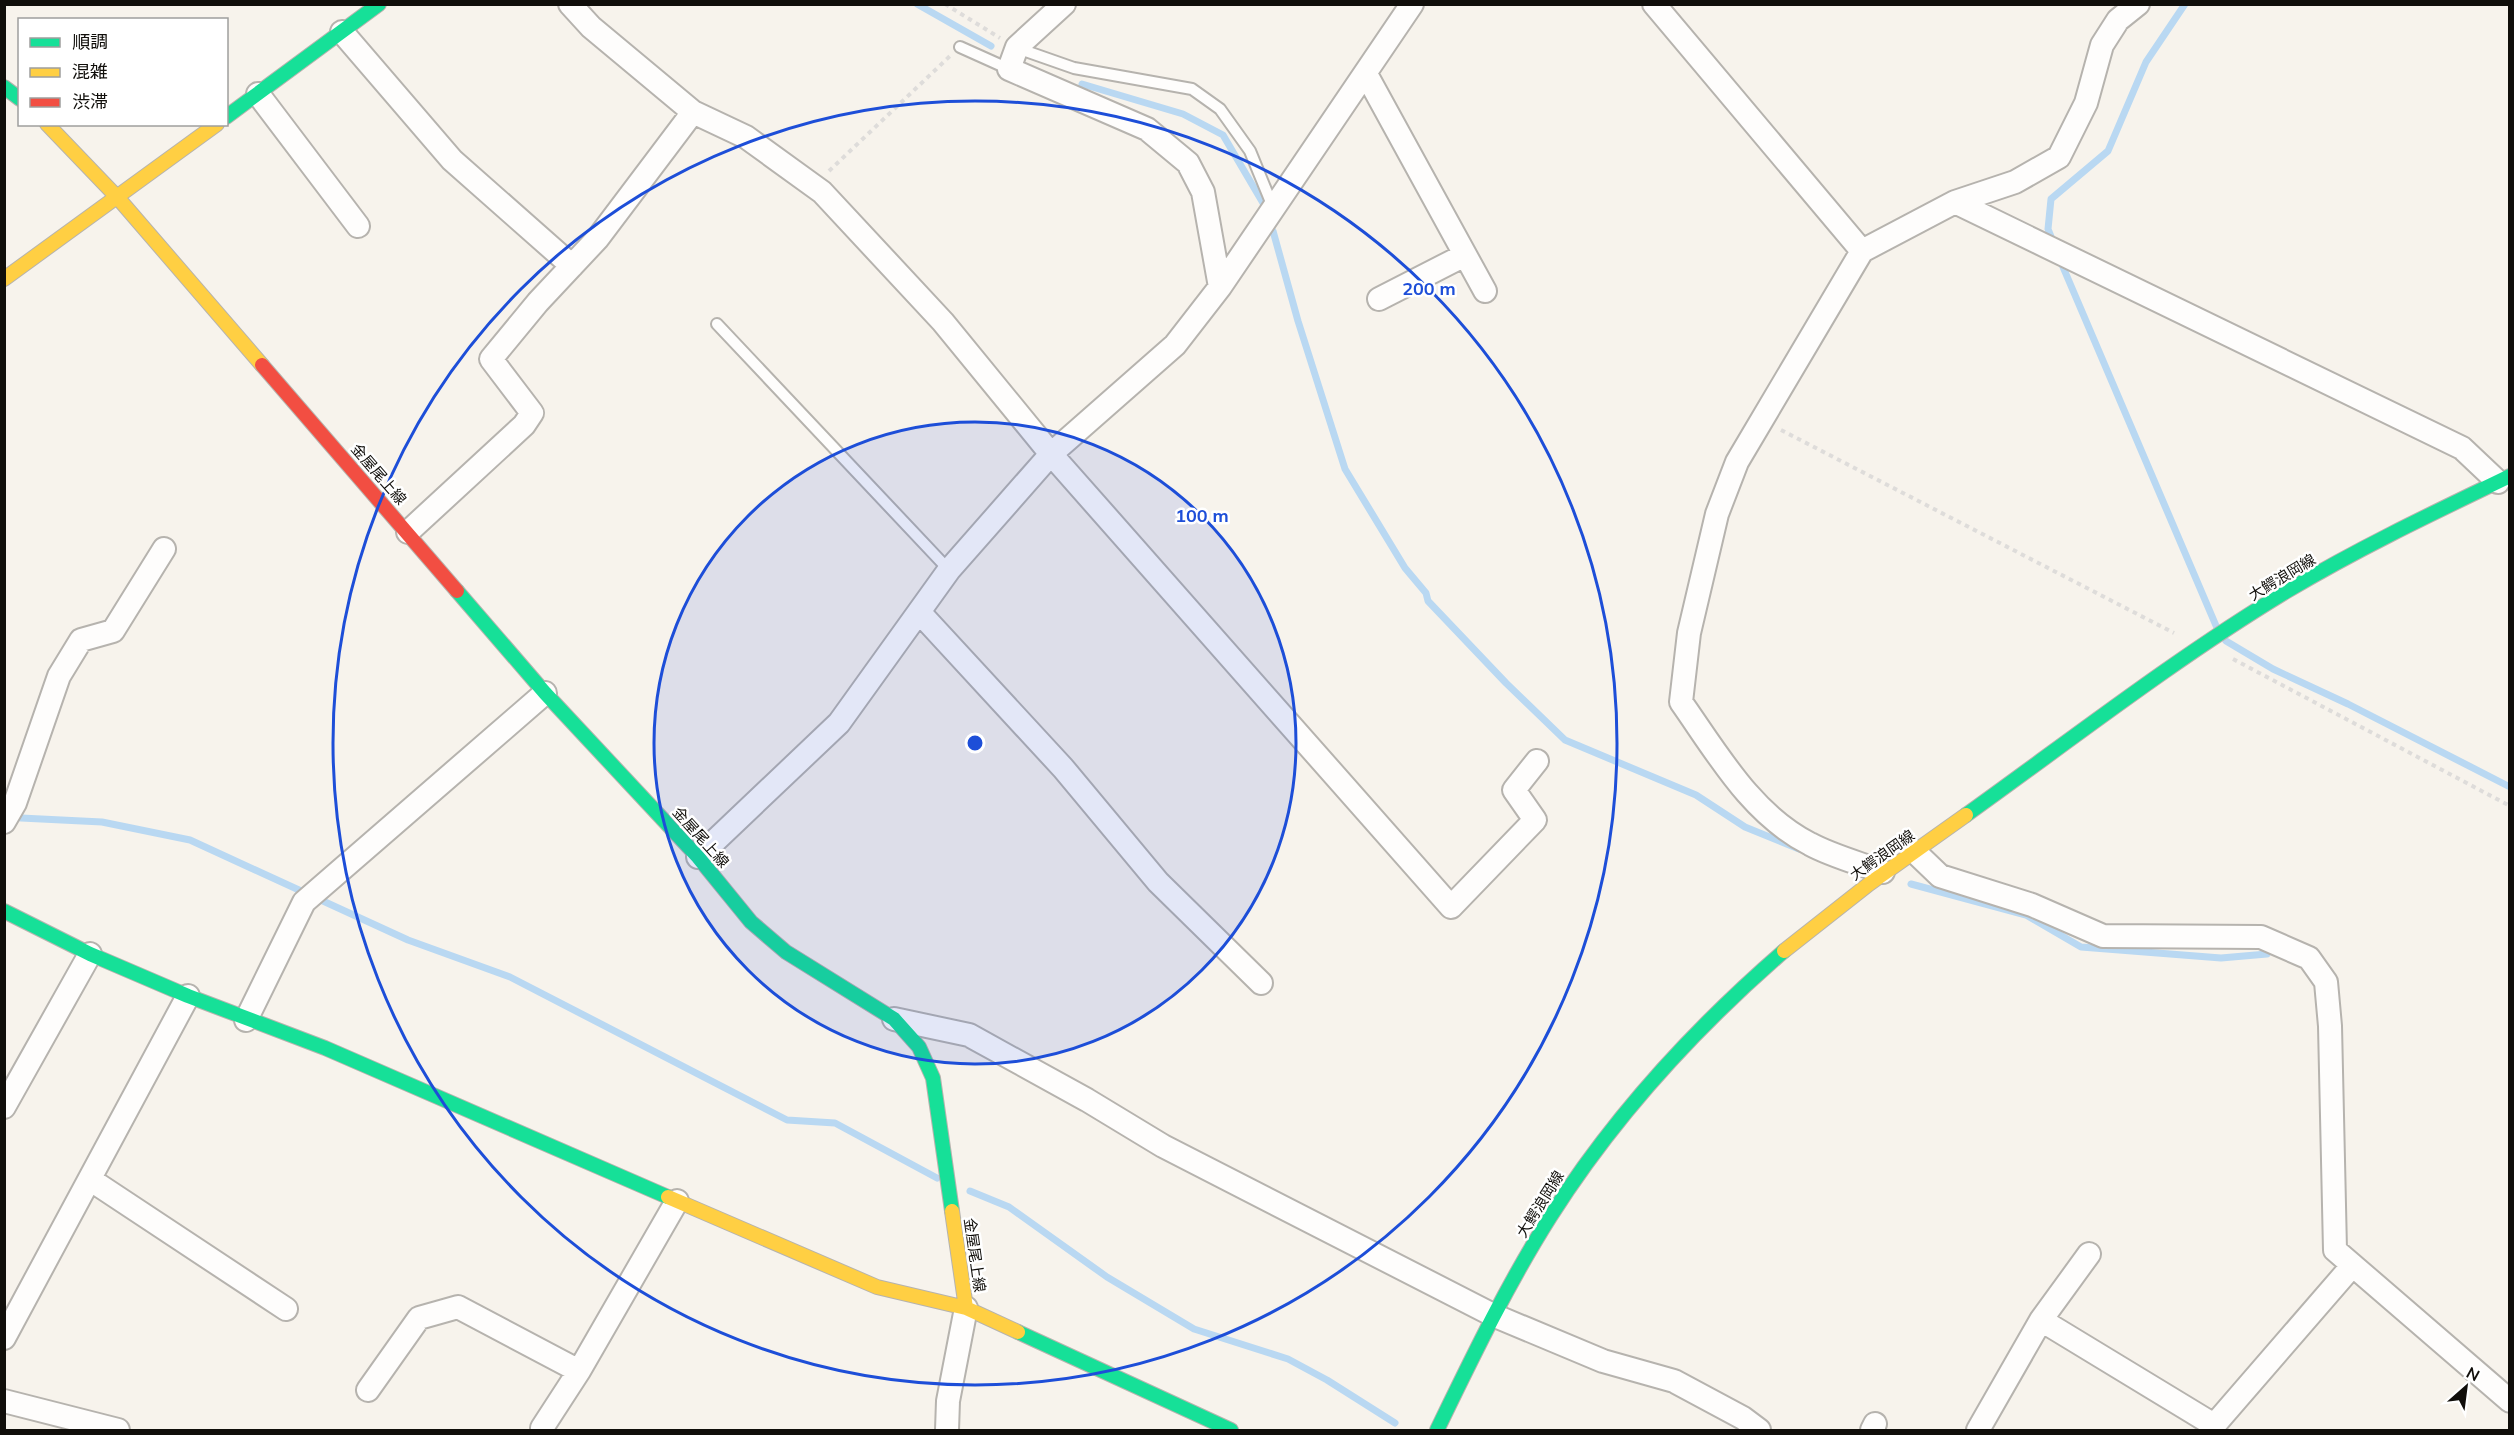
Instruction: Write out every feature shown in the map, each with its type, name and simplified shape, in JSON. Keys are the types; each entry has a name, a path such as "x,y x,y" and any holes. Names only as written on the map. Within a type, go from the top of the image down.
{"main road":[{"path":"228,116 379,4"},
{"path":"4,87 18,98"},
{"name":"金屋尾上線","path":"49,126 118,198 545,693 699,857 751,922 786,952 863,997 894,1019 919,1047 933,1078 966,1308 1231,1431"},
{"path":"4,279 214,126"},
{"name":"大鰐浪岡線","path":"1437,1431 1493,1315 1568,1188 1618,1120 1663,1067 1732,996 1803,935 1883,873 1916,852 2191,654 2287,591 2378,540 2504,479"},
{"path":"4,911 90,954 246,1020 325,1048 877,1287 966,1308"}],"street":[{"path":"570,4 591,27 693,112 746,136 822,192 944,322 1051,453 1451,907 1534,820 1514,790 1537,761"},
{"path":"1064,4 1017,47 1009,69 1147,129 1188,163 1203,192 1220,287"},
{"path":"699,857 839,723 949,570 1051,453 1175,345 1220,287 1412,4"},
{"path":"1654,4 1862,251"},
{"path":"1883,873 1810,844 1772,819 1735,778 1681,702 1689,633 1717,513 1737,462 1862,251 1955,202 2015,182 2059,157 2086,103 2102,45 2118,20 2138,4"},
{"path":"342,32 452,160 572,266"},
{"path":"1366,74 1485,291"},
{"path":"258,94 358,226"},
{"path":"408,532 524,425 532,413 491,359 538,302 598,238 693,112"},
{"path":"1955,202 2462,448 2504,479"},
{"path":"1379,299 1465,255"},
{"path":"4,822 15,803 59,676 81,640 112,631 164,549"},
{"path":"920,613 1063,768 1158,882 1261,983"},
{"path":"246,1020 312,897 545,693"},
{"path":"1916,852 1940,876 2032,905 2103,936 2261,937 2309,958 2326,982 2329,1015 2335,1250 2510,1401"},
{"path":"4,1107 90,954"},
{"path":"4,1338 188,996"},
{"path":"894,1019 969,1035 1087,1100 1163,1146 1493,1315 1603,1361 1674,1381 1743,1418 1759,1431"},
{"path":"91,1180 286,1310"},
{"path":"542,1428 579,1371 677,1201"},
{"path":"1978,1431 2041,1320 2089,1254"},
{"path":"2041,1320 2212,1428 2352,1266"},
{"path":"368,1390 419,1318 458,1307 579,1371"},
{"path":"947,1431 948,1401 966,1308"},
{"path":"4,1401 118,1431"}],"lane":[{"path":"960,47 1009,69"},
{"path":"1017,47 1074,68 1192,89 1220,109 1250,151 1274,209"},
{"path":"717,324 949,570"}],"path":[{"path":"945,4 1017,47"},
{"path":"813,186 960,47"},
{"path":"1761,420 2174,632 2191,654"},
{"path":"2205,645 2510,806"}],"waterway":[{"path":"917,4 991,46"},
{"path":"2054,244 2048,229 2051,199 2108,151 2146,62 2185,4"},
{"path":"1082,84 1183,114 1223,135 1263,203"},
{"path":"1273,231 1298,321 1345,469 1405,568 1426,593 1428,601 1506,683 1565,740 1696,795 1745,827 1799,849"},
{"path":"2060,260 2217,628"},
{"path":"2226,641 2273,669 2348,704 2510,787"},
{"path":"21,818 102,822 190,840 408,940 510,977 787,1120 835,1123 937,1178"},
{"path":"1911,884 2026,915 2081,947 2221,958 2267,954"},
{"path":"970,1191 1009,1207 1107,1277 1194,1329 1288,1359 1327,1380 1395,1423"}],"traffic: fast":[{"path":"228,116 379,4"},
{"path":"4,87 18,98"},
{"path":"1966,815 2165,671 2287,591 2397,531 2510,476"},
{"path":"457,591 545,693 698,857 751,922 786,952 894,1019 919,1047 933,1078 952,1211"},
{"path":"4,911 90,954 188,996 325,1048 668,1197"},
{"path":"1437,1430 1519,1269 1550,1217 1601,1144 1628,1109 1687,1043 1718,1011 1784,951"},
{"path":"1018,1332 1231,1430"}],"traffic: slow":[{"path":"49,126 118,198 262,365"},
{"path":"4,279 214,126"},
{"path":"1784,951 1869,884 1966,815"},
{"path":"668,1197 877,1287 966,1308 1018,1332"},
{"path":"952,1211 966,1308"}],"traffic: jam":[{"path":"262,365 457,591"}]}
